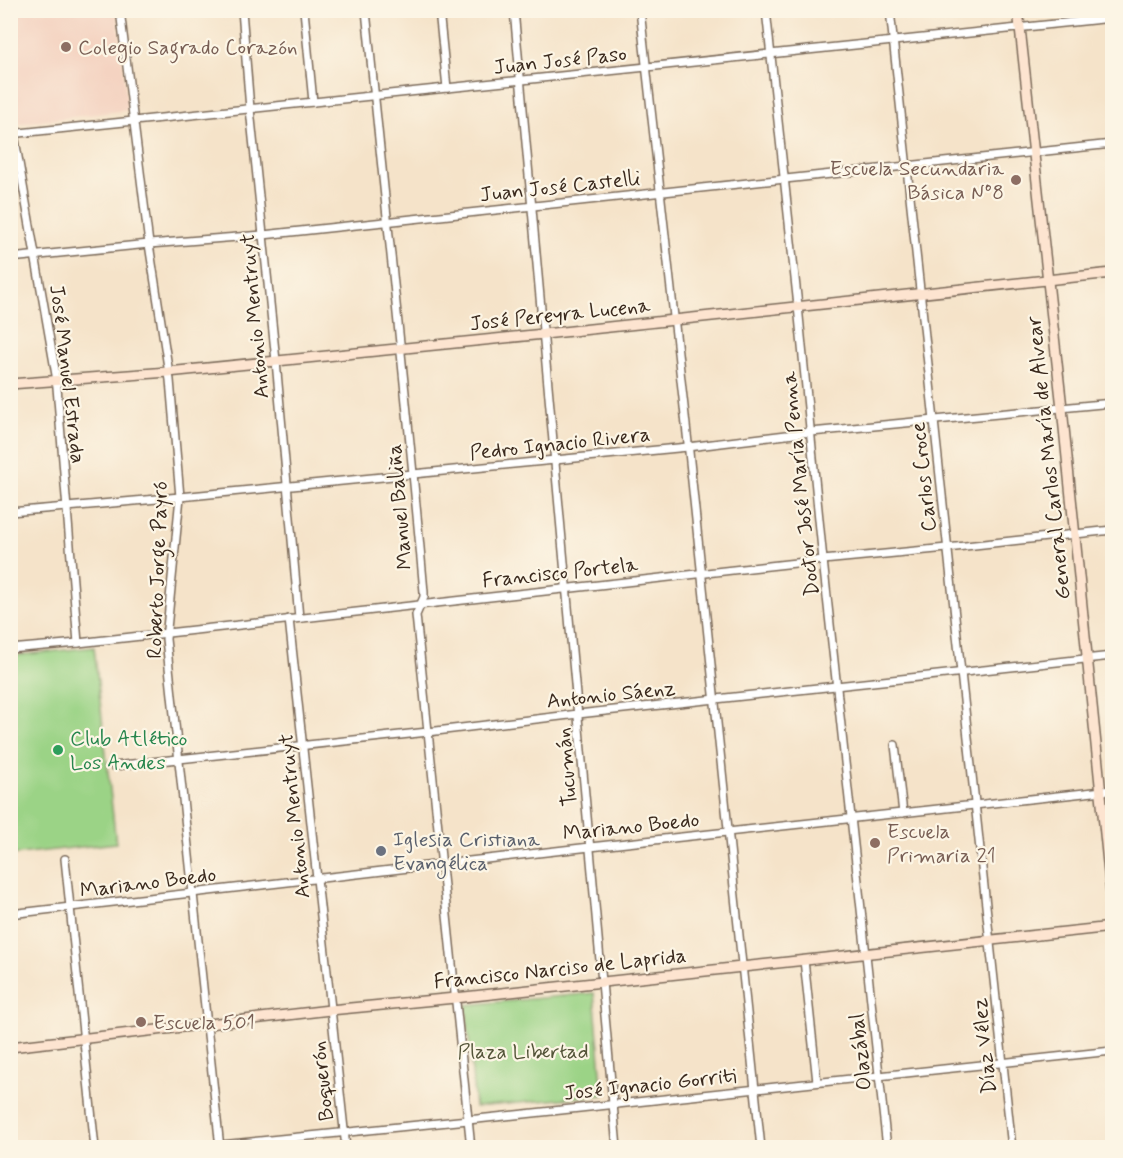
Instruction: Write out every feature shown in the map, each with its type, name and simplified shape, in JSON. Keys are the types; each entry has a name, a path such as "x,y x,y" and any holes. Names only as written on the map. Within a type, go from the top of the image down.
{"street":[{"name":"Roberto Jorge Payró","path":"120,10 149,244 168,372 180,497 166,633 220,1146"},
{"name":"Antonio Mentruyt","path":"242,10 299,618"},
{"path":"304,10 313,102"},
{"name":"Manuel Baliña","path":"366,10 424,592 416,615 471,1148"},
{"path":"439,10 447,88"},
{"name":"Tucumán","path":"514,10 617,1148"},
{"path":"640,10 702,573 761,1148"},
{"name":"Doctor José María Penna","path":"766,10 823,560 867,954"},
{"name":"Carlos Croce","path":"890,10 990,940"},
{"name":"General Carlos María de Alvear","path":"1018,10 1113,903"},
{"name":"Juan José Paso","path":"12,134 1113,18"},
{"name":"José Manuel Estrada","path":"10,111 12,134 56,381 78,643"},
{"name":"Juan José Castelli","path":"10,258 263,235 1113,144"},
{"name":"José Pereyra Lucena","path":"10,384 168,372 1113,273"},
{"name":"Pedro Ignacio Rivera","path":"10,512 286,487 1113,403"},
{"name":"Francisco Portela","path":"10,649 1113,530"},
{"name":"Antonio Mentruyt","path":"289,619 330,1010"},
{"name":"Antonio Sáenz","path":"114,766 1113,656"},
{"path":"896,745 903,813"},
{"name":"Mariano Boedo","path":"10,914 1113,790"},
{"path":"64,860 95,1148"},
{"name":"Francisco Narciso de Laprida","path":"10,1047 330,1010 1113,927"},
{"name":"Díaz Vélez","path":"990,940 1012,1148"},
{"name":"Olazábal","path":"867,954 887,1148"},
{"path":"804,960 817,1082"},
{"name":"Boquerón","path":"330,1010 346,1148"},
{"name":"José Ignacio Gorriti","path":"191,1148 1113,1051"}],"shaded area":[{"name":"Colegio Sagrado Corazón","path":"10,11 117,11 128,110 17,124 11,83"}],"green space":[{"name":"Club Atlético Los Andes","path":"94,647 116,843 11,855 11,656"},
{"name":"Plaza Libertad","path":"594,993 603,1095 475,1107 466,1005"}],"place":[{"name":"Colegio Sagrado Corazón","path":"66,47"},
{"name":"Escuela Secundaria Básica Nº8","path":"1016,180"},
{"name":"Club Atlético Los Andes","path":"58,750"},
{"name":"Escuela Primaria 21","path":"875,843"},
{"name":"Iglesia Cristiana Evangélica","path":"381,851"},
{"name":"Escuela 501","path":"141,1022"}]}
